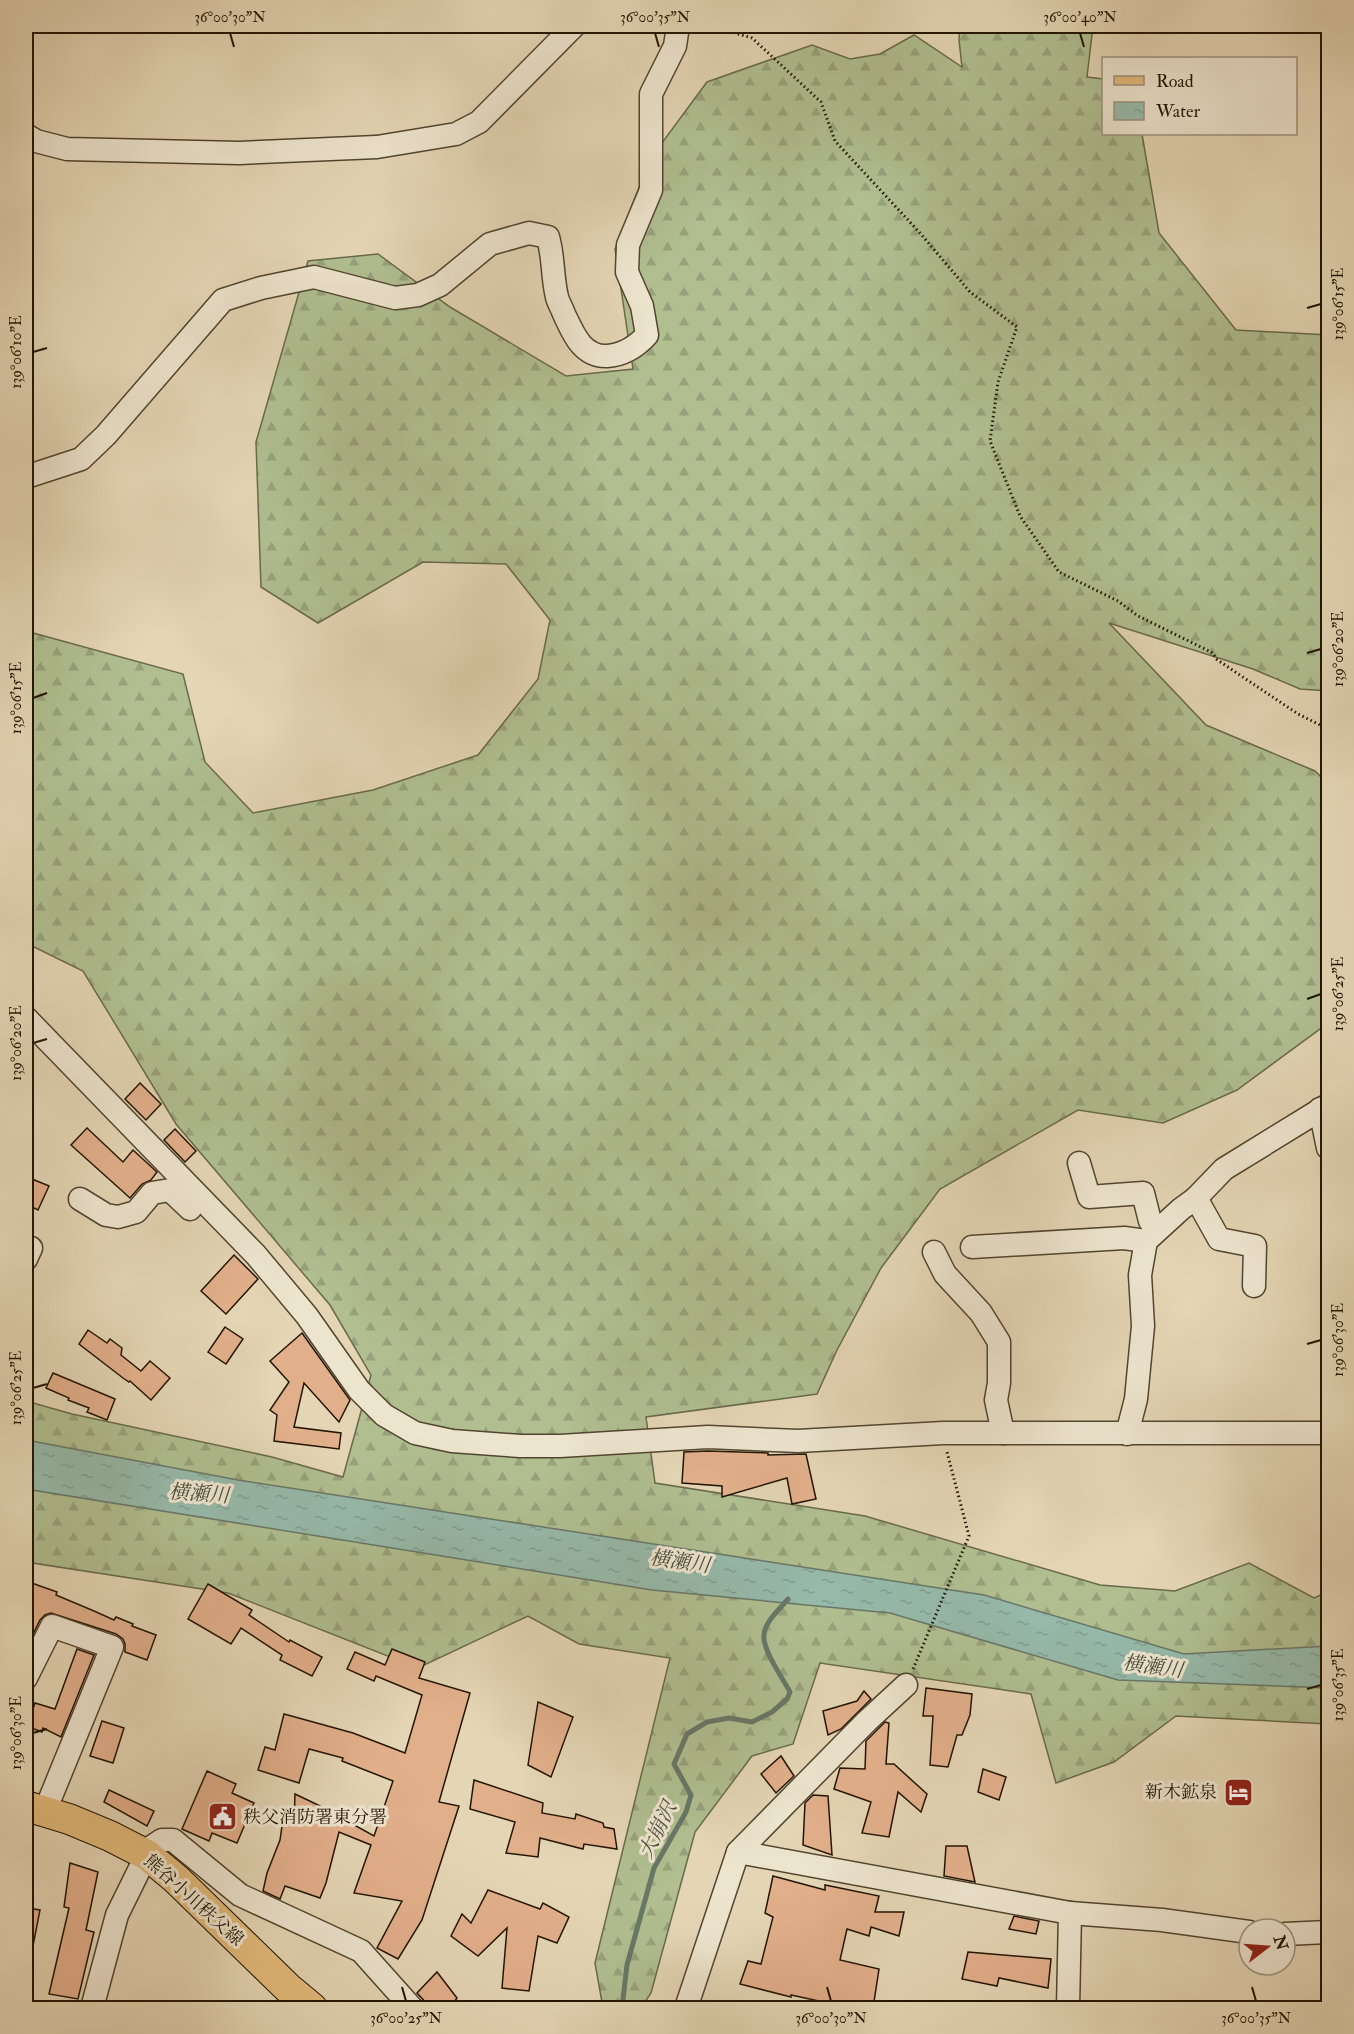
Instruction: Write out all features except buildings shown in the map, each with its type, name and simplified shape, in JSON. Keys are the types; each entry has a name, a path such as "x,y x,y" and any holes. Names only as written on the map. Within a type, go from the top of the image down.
{"main road":[{"name":"熊谷小川秩父線","path":"35,1808 110,1836 147,1855 176,1879 288,1989 312,2008"}],"street":[{"path":"26,135 36,141 67,149 238,153 377,147 456,134 479,122 574,26"},
{"path":"26,477 81,459 106,435 224,300 261,288 314,278 395,298 418,295 440,285 490,244 529,233 548,237 553,254 557,297 571,330 583,348 598,356 618,355 640,343 647,335 642,306 627,272 628,245 651,190 651,94 675,46 678,26"},
{"path":"26,1018 256,1255 307,1316 359,1390 384,1415 415,1433 452,1441 520,1446 708,1437 798,1441 943,1433 1329,1433"},
{"path":"972,1247 1151,1236 1196,1198 1224,1169 1324,1107 1329,1148"},
{"path":"1079,1163 1089,1197 1143,1193 1150,1221 1151,1236 1140,1275 1143,1326 1136,1399 1127,1434"},
{"path":"80,1199 106,1215 118,1217 136,1212 152,1193 170,1190 211,1229 226,1226"},
{"path":"1196,1198 1219,1239 1255,1246 1254,1286"},
{"path":"934,1252 945,1274 981,1313 999,1342 999,1383 996,1400 1003,1433"},
{"path":"26,1678 52,1626 112,1647 35,1808"},
{"path":"686,2008 738,1852 867,1721 906,1685"},
{"path":"92,2008 117,1915 150,1848 162,1840 172,1840 240,1895 361,1951 412,2008"},
{"path":"738,1852 1070,1913 1162,1920 1237,1930"},
{"path":"1068,2008 1070,1913"},
{"path":"1297,1933 1329,1932"}],"path":[{"path":"712,26 752,38 821,102 835,141 920,233 970,292 1017,327 998,382 990,441 1020,516 1059,572 1118,602 1138,616 1213,653 1216,659 1298,714 1329,729"},
{"path":"906,1685 969,1536 943,1433"}],"green space":[{"path":"960,26 1093,26 1087,77 1102,79 1102,135 1142,135 1159,233 1236,330 1328,335 1328,691 1300,689 1253,669 1109,623 1206,725 1315,771 1328,784 1328,1023 1237,1090 1163,1123 1078,1110 940,1189 881,1268 837,1350 817,1394 646,1417 655,1483 865,1516 1100,1585 1175,1591 1249,1563 1314,1598 1328,1592 1328,1724 1176,1716 1114,1762 1056,1783 1031,1694 820,1663 793,1744 752,1756 695,1832 651,1993 641,2008 603,2008 595,1963 670,1658 579,1644 528,1616 418,1668 228,1593 26,1562 26,1401 72,1414 272,1457 343,1477 371,1375 330,1305 176,1124 83,971 26,943 26,631 183,674 205,762 253,813 373,790 478,755 538,679 550,620 506,564 423,562 318,623 261,587 256,442 308,261 378,254 450,307 566,376 633,369 615,249 650,159 707,82 812,45 850,59 880,54 914,35 962,67"}],"water":[{"name":"横瀬川","path":"26,1440 238,1480 984,1595 1184,1654 1328,1646 1328,1688 1118,1680 890,1613 652,1590 26,1489"}],"waterway":[{"name":"大崩沢","path":"622,2008 627,1965 654,1868 686,1812 691,1795 674,1764 687,1734 707,1722 729,1718 752,1722 772,1712 787,1699 790,1692 766,1648 764,1635 770,1620 788,1599"},
{"name":"大崩沢","path":"473,2008 490,2004 497,2008"}],"place":[{"name":"新木鉱泉","path":"1238,1792"},
{"name":"秩父消防署東分署","path":"222,1817"}]}
